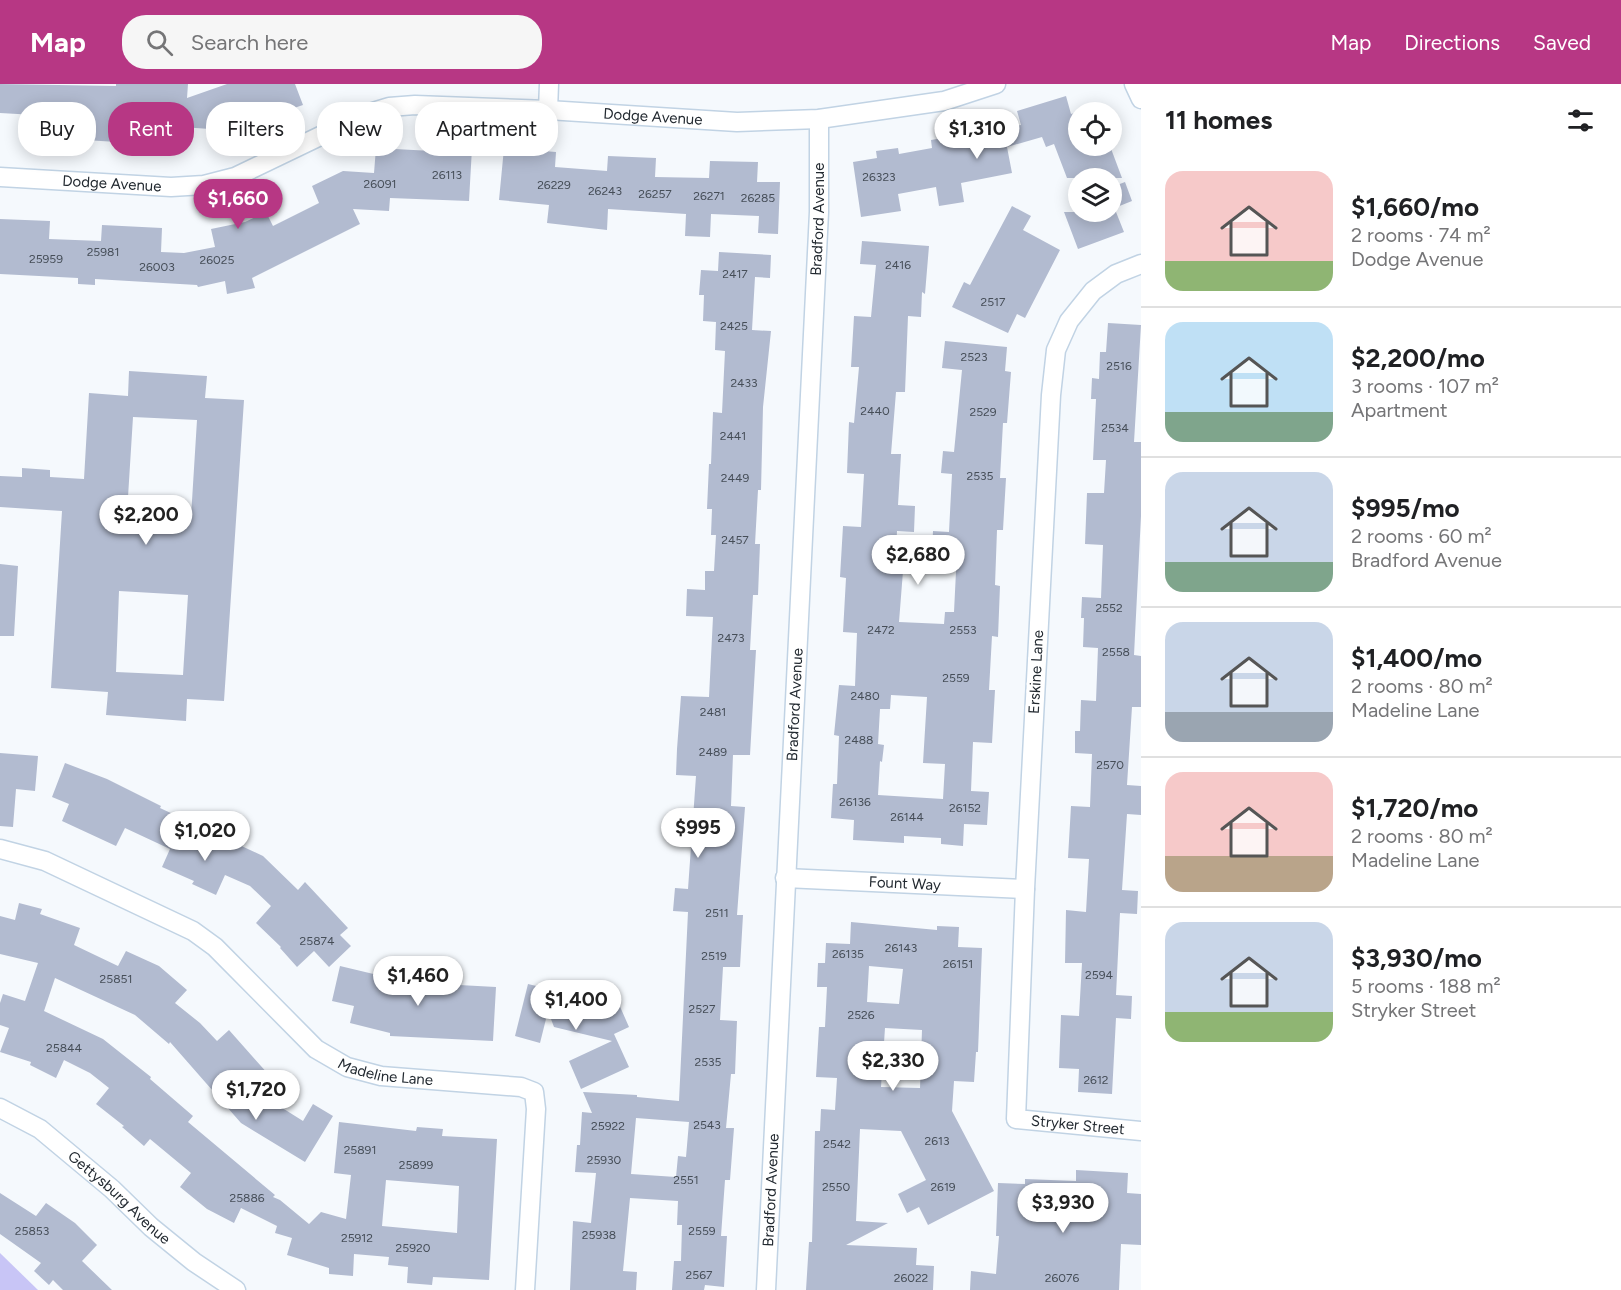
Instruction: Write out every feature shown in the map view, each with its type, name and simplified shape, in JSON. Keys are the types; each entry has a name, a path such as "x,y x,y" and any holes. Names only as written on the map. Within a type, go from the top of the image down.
{"street":[{"path":"548,102 549,84"},
{"name":"Dodge Avenue","path":"558,111 737,122 819,119 944,101 996,84"},
{"path":"1134,84 1141,99"},
{"name":"Dodge Avenue","path":"0,177 171,187 204,184 234,177 366,114 389,107 415,105"},
{"name":"Bradford Avenue","path":"766,1290 819,212 819,119"},
{"name":"Erskine Lane","path":"1017,1119 1025,889 1051,395 1056,350 1070,321 1093,291 1116,274 1141,264"},
{"name":"Madeline Lane","path":"0,849 45,861 193,931 215,947 316,1049 347,1067 381,1076 521,1087 534,1092 536,1109 525,1290"},
{"name":"Fount Way","path":"785,878 1025,889"},
{"name":"Gettysburg Avenue","path":"0,1108 39,1129 112,1189 151,1227 194,1262 236,1290"},
{"name":"Stryker Street","path":"1017,1119 1141,1131"}],"shaded area":[{"path":"0,1253 38,1290 0,1290"}],"building":[{"path":"0,84 116,86 116,84 188,84 187,98 227,84 295,84 302,102 206,102 206,129 194,128 194,102 108,102 108,141 96,141 96,102 18,102 18,114 0,113"},
{"path":"1066,96 1068,156 1114,156 1118,168 1068,168 1067,178 1054,144 1046,147 1042,137 1007,147 1012,173 961,183 964,202 939,206 936,187 898,194 901,211 861,217 853,162 877,158 876,151 898,148 899,154 932,148 931,140 1021,125 1017,111"},
{"path":"403,149 415,150 415,156 472,156 469,201 390,198 389,211 353,209 360,224 252,278 255,288 227,294 225,281 198,287 197,285 95,279 95,285 78,284 78,278 0,274 0,219 50,221 49,239 101,241 102,225 162,228 161,252 184,253 215,247 211,229 245,222 266,212 273,226 319,203 312,186 343,171 374,173 375,156 403,156"},
{"path":"503,156 556,156 555,167 607,171 608,156 656,158 655,177 709,178 710,161 758,162 757,182 780,182 778,234 758,233 759,216 711,214 710,237 685,236 686,214 608,209 607,230 547,223 549,205 499,200"},
{"path":"1125,182 1132,201 1122,205 1122,183"},
{"path":"1012,206 1031,216 1023,230 1060,250 1025,318 1017,314 1008,333 952,307 964,282 970,285"},
{"path":"1064,212 1068,212 1068,222 1120,222 1124,232 1078,249"},
{"path":"862,241 929,246 925,294 922,292 921,317 908,316 905,392 896,392 891,454 901,454 898,505 915,506 914,532 897,531 895,570 903,571 899,622 944,624 945,612 954,612 957,551 932,550 933,531 949,532 952,474 941,473 943,451 954,452 962,370 942,368 945,341 1007,347 1005,371 1011,372 1007,423 1003,423 1000,478 1006,478 1003,530 997,530 995,585 1000,586 998,637 992,636 989,690 995,690 992,743 973,742 971,791 989,792 987,825 964,824 963,846 941,844 941,838 904,836 904,843 853,840 854,820 831,818 833,784 837,784 839,736 834,735 839,685 855,686 857,633 843,632 846,578 840,577 843,526 861,527 864,474 847,473 849,422 854,423 859,367 851,367 854,316 871,317 876,265 860,264","holes":["891,695 927,697 923,763 945,764 943,799 878,795 880,761 882,762 884,745 878,744 880,709 890,709"]},
{"path":"719,252 771,255 770,278 755,277 752,330 771,331 763,407 761,490 758,490 755,544 760,544 758,595 753,595 750,650 756,650 750,755 733,755 731,806 745,807 737,915 743,915 740,967 723,967 720,1020 737,1021 735,1074 731,1074 726,1128 734,1128 730,1180 725,1180 721,1236 727,1236 724,1287 705,1285 704,1290 672,1290 674,1261 681,1261 682,1225 677,1225 678,1201 630,1198 623,1271 637,1272 636,1290 570,1290 573,1221 591,1223 596,1173 575,1172 577,1145 580,1145 582,1112 592,1113 583,1092 637,1095 637,1097 679,1101 688,912 673,911 675,888 688,889 696,776 676,775 677,749 681,696 709,697 713,617 686,616 687,589 705,590 705,571 714,571 716,535 711,535 712,509 707,509 709,464 711,464 713,412 722,413 725,351 715,350 716,322 703,321 704,295 699,295 701,270 718,271","holes":["636,1118 689,1122 686,1157 678,1156 676,1177 631,1174"]},
{"path":"1108,323 1141,325 1134,442 1141,442 1141,516 1134,655 1141,656 1141,707 1132,707 1127,785 1141,786 1141,815 1127,814 1122,890 1138,891 1137,914 1120,913 1116,995 1132,996 1131,1019 1116,1018 1112,1094 1078,1092 1079,1069 1059,1068 1061,1015 1079,1016 1082,963 1065,963 1066,910 1086,912 1089,859 1068,858 1071,806 1090,807 1092,754 1075,753 1075,731 1080,731 1081,700 1096,701 1098,648 1083,647 1084,618 1081,618 1082,597 1101,598 1103,545 1085,544 1087,493 1104,493 1106,460 1093,460 1096,399 1091,399 1092,378 1099,379 1100,352 1106,352"},
{"path":"129,371 207,376 205,398 244,400 224,701 187,699 186,721 106,715 108,692 51,688 62,511 0,507 0,476 22,477 22,468 50,470 50,477 84,479 89,393 128,396","holes":["133,417 197,420 191,517 127,513","119,591 188,595 183,675 116,672"]},
{"path":"0,564 18,566 14,636 0,636"},
{"path":"0,753 38,756 35,791 16,789 13,827 0,826"},
{"path":"65,763 107,779 161,806 160,808 263,856 298,890 305,882 348,928 340,935 351,946 329,967 314,951 297,967 281,947 256,923 271,906 250,886 225,875 216,895 192,884 194,881 162,867 170,849 125,828 116,846 62,821 69,804 52,797"},
{"path":"19,903 42,909 40,914 80,928 74,945 118,966 126,951 159,966 187,990 175,1003 200,1023 217,1041 229,1030 269,1075 252,1089 303,1121 313,1104 333,1116 305,1162 241,1123 170,1042 169,1044 135,1015 55,978 44,1011 103,1039 151,1077 150,1079 193,1116 188,1122 275,1195 273,1197 280,1200 309,1224 321,1212 346,1219 351,1175 334,1173 339,1122 416,1131 417,1127 443,1129 442,1136 497,1139 489,1280 433,1277 432,1285 407,1283 408,1267 388,1265 389,1257 354,1254 353,1276 329,1274 329,1268 287,1255 292,1238 275,1233 277,1226 241,1208 234,1223 207,1209 180,1187 191,1173 150,1139 144,1146 122,1127 124,1126 96,1104 109,1088 90,1073 64,1060 56,1078 30,1065 31,1062 0,1052 9,1028 0,1025 0,1003 3,994 25,1001 38,963 0,954 0,916 15,920","holes":["386,1180 459,1186 457,1233 382,1226"]},
{"path":"851,922 937,930 937,926 959,927 958,947 982,948 978,1052 976,1052 974,1082 954,1081 952,1111 994,1191 928,1225 919,1207 907,1213 898,1194 926,1180 901,1131 860,1129 856,1221 888,1223 846,1245 917,1248 916,1265 934,1266 933,1290 806,1290 809,1242 812,1242 815,1131 820,1131 821,1109 835,1110 837,1078 816,1077 819,1027 825,1027 827,987 817,987 818,963 825,963 826,943 850,944","holes":["869,966 903,969 899,1004 867,1002","885,1028 922,1030 920,1088 881,1087"]},
{"path":"340,966 386,977 385,981 496,987 493,1041 390,1036 390,1033 350,1023 354,1006 332,1001"},
{"path":"528,984 578,996 572,1023 618,1002 629,1027 614,1034 629,1067 581,1089 569,1061 612,1041 554,1027 548,1011 540,1043 515,1036"},
{"path":"1076,1170 1128,1173 1127,1193 1141,1194 1141,1245 1121,1244 1119,1290 970,1290 971,1271 996,1274 999,1236 996,1236 998,1183 1025,1184 1025,1179 1076,1181"},
{"path":"0,1193 36,1216 46,1203 75,1223 97,1245 82,1261 112,1290 63,1290 53,1280 49,1285 34,1271 41,1263 0,1234"}]}
